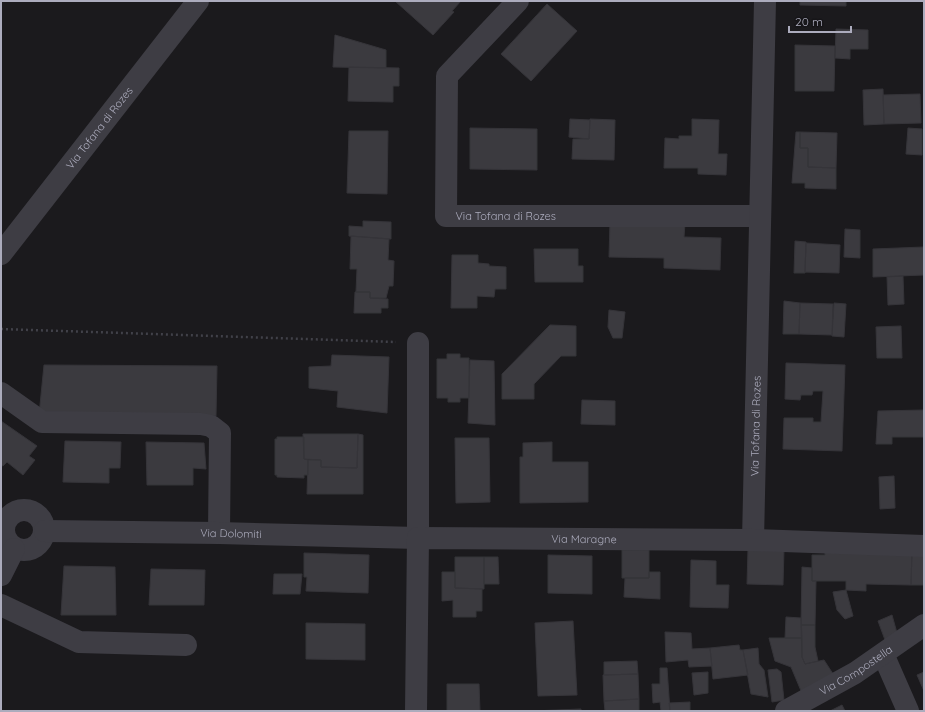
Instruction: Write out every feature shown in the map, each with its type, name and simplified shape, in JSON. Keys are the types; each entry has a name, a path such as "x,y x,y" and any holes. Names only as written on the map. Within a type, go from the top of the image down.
{"street":[{"name":"Via Tofana di Rozes","path":"1,254 198,1"},
{"name":"Via Tofana di Rozes","path":"518,1 447,76 446,216 760,216"},
{"name":"Via Tofana di Rozes","path":"753,540 765,1"},
{"path":"416,711 418,343"},
{"path":"1,392 42,422 201,424 211,426 220,433 219,532"},
{"path":"18,510 31,511 41,519 45,532 40,544 28,551 14,549 4,535 4,516 18,510"},
{"name":"Via Dolomiti","path":"45,532 219,532 418,538"},
{"name":"Via Maragne","path":"418,538 753,540 924,546"},
{"path":"1,575 14,549"},
{"path":"1,605 79,642 186,646"},
{"name":"Via Compostella","path":"786,711 855,673 924,625"},
{"path":"883,654 908,711"}],"path":[{"path":"1,329 418,343"}],"building":[{"path":"395,1 461,1 452,11 454,12 433,35"},
{"path":"800,1 846,1 846,6 800,5"},
{"path":"547,4 577,31 531,81 501,54"},
{"path":"836,29 868,30 868,49 850,49 850,59 835,58"},
{"path":"335,35 386,50 386,68 333,67"},
{"path":"795,45 835,46 834,91 795,91"},
{"path":"349,67 399,68 399,86 393,86 393,102 348,101"},
{"path":"883,89 884,124 864,125 863,90"},
{"path":"920,94 921,123 884,124 883,95"},
{"path":"570,119 590,120 589,139 569,137"},
{"path":"590,119 615,120 614,160 572,159 573,139 589,139"},
{"path":"692,119 719,120 718,154 727,154 726,175 698,174 698,168 664,168 665,138 679,139 679,136 692,136"},
{"path":"470,128 537,129 537,170 470,169"},
{"path":"908,128 922,129 922,155 906,154"},
{"path":"349,131 388,131 387,194 347,193"},
{"path":"796,132 800,132 800,148 808,148 808,167 836,168 836,189 805,188 805,183 792,183"},
{"path":"800,132 837,133 836,168 808,167 808,148 800,148"},
{"path":"363,221 391,222 391,239 349,236 349,226 363,227"},
{"path":"610,221 685,223 684,237 721,238 720,270 664,268 664,258 609,257"},
{"path":"845,229 860,230 860,258 844,257"},
{"path":"351,236 389,239 388,260 394,261 393,286 389,286 386,298 370,298 370,292 356,292 357,269 350,269"},
{"path":"795,241 806,242 805,273 794,273"},
{"path":"806,243 840,245 839,273 805,272"},
{"path":"924,247 924,275 873,277 873,249"},
{"path":"534,249 578,249 578,266 583,266 583,282 535,282"},
{"path":"452,255 478,255 478,263 489,264 489,266 506,267 506,289 495,289 494,297 477,296 477,308 451,308"},
{"path":"903,276 904,304 888,305 887,277"},
{"path":"355,292 370,292 370,298 388,299 388,308 381,308 381,313 354,313"},
{"path":"784,301 800,303 799,334 783,334"},
{"path":"800,303 833,304 832,335 799,334"},
{"path":"834,303 846,304 844,337 832,336"},
{"path":"609,310 625,312 622,338 613,338 608,327"},
{"path":"550,325 576,326 576,356 561,356 534,384 534,399 502,399 502,374"},
{"path":"901,326 902,358 877,358 876,327"},
{"path":"447,354 460,354 460,358 469,358 469,398 460,398 460,402 448,402 448,398 437,398 437,359 447,359"},
{"path":"332,355 389,357 387,413 337,407 338,391 309,388 309,367 331,366"},
{"path":"470,360 494,361 495,425 468,423"},
{"path":"786,363 845,365 842,451 783,449 784,418 813,418 813,422 821,422 823,391 813,391 812,395 801,395 800,400 785,399"},
{"path":"44,365 217,366 216,416 39,415"},
{"path":"582,400 615,401 615,425 581,424"},
{"path":"924,410 924,437 892,437 892,444 876,444 878,411"},
{"path":"1,421 37,446 29,456 35,460 23,475 7,462 3,466 1,465"},
{"path":"303,434 358,434 357,468 321,467 321,460 304,459"},
{"path":"358,434 363,435 363,494 307,494 308,460 321,460 321,467 357,468"},
{"path":"277,437 304,437 304,459 308,460 308,475 304,475 304,478 277,477 277,475 275,475 275,439 277,439"},
{"path":"455,438 489,438 490,502 456,503"},
{"path":"65,441 121,442 120,468 109,468 109,483 63,482"},
{"path":"146,442 204,443 206,469 193,468 193,485 147,485"},
{"path":"552,442 552,462 588,462 588,502 520,503 520,457 523,457 523,443"},
{"path":"894,476 895,508 880,509 879,477"},
{"path":"825,546 912,550 911,585 866,584 866,591 846,590 846,581 812,581 812,555 825,555"},
{"path":"748,549 784,549 783,585 747,584"},
{"path":"622,550 649,550 649,578 622,578"},
{"path":"912,550 924,550 924,585 911,585"},
{"path":"304,553 369,555 368,593 306,591 307,577 304,577"},
{"path":"548,555 592,556 592,594 548,593"},
{"path":"455,557 484,557 484,589 455,588"},
{"path":"484,557 498,557 499,584 484,584"},
{"path":"691,560 716,561 716,585 729,585 728,608 690,607"},
{"path":"64,566 115,567 116,615 61,615"},
{"path":"802,567 812,568 812,581 816,581 815,625 801,625"},
{"path":"151,569 205,570 204,605 149,605"},
{"path":"442,572 455,572 455,588 482,589 482,611 476,611 476,617 453,617 453,600 442,601"},
{"path":"649,572 660,572 660,599 624,597 625,578 649,578"},
{"path":"274,574 302,574 300,594 273,594"},
{"path":"846,590 853,616 845,619 837,610 833,592"},
{"path":"892,615 897,633 885,640 878,621"},
{"path":"786,617 801,618 802,638 785,638"},
{"path":"573,621 577,695 538,696 535,623"},
{"path":"306,623 365,624 365,660 306,659"},
{"path":"801,625 815,625 815,647 818,661 805,664 802,657"},
{"path":"665,632 691,633 692,649 710,648 712,666 689,667 688,660 666,662"},
{"path":"769,638 802,638 802,657 805,664 824,660 837,680 804,698 791,667 775,661"},
{"path":"739,645 740,650 743,650 748,675 713,679 710,648"},
{"path":"758,648 759,664 764,670 768,697 751,694 743,650"},
{"path":"637,661 638,674 604,675 604,662"},
{"path":"660,668 667,668 670,711 661,711 660,702 653,703 652,684 660,684"},
{"path":"777,669 781,672 784,700 772,702 768,670"},
{"path":"708,672 708,693 694,695 692,673"},
{"path":"924,672 924,691 917,675"},
{"path":"638,674 639,699 604,701 603,675"},
{"path":"447,684 479,684 480,711 447,711"},
{"path":"639,699 639,711 605,711 604,701"},
{"path":"690,702 690,711 670,711 669,703"},
{"path":"842,705 845,711 830,711"},
{"path":"581,709 581,711 532,711"}]}
